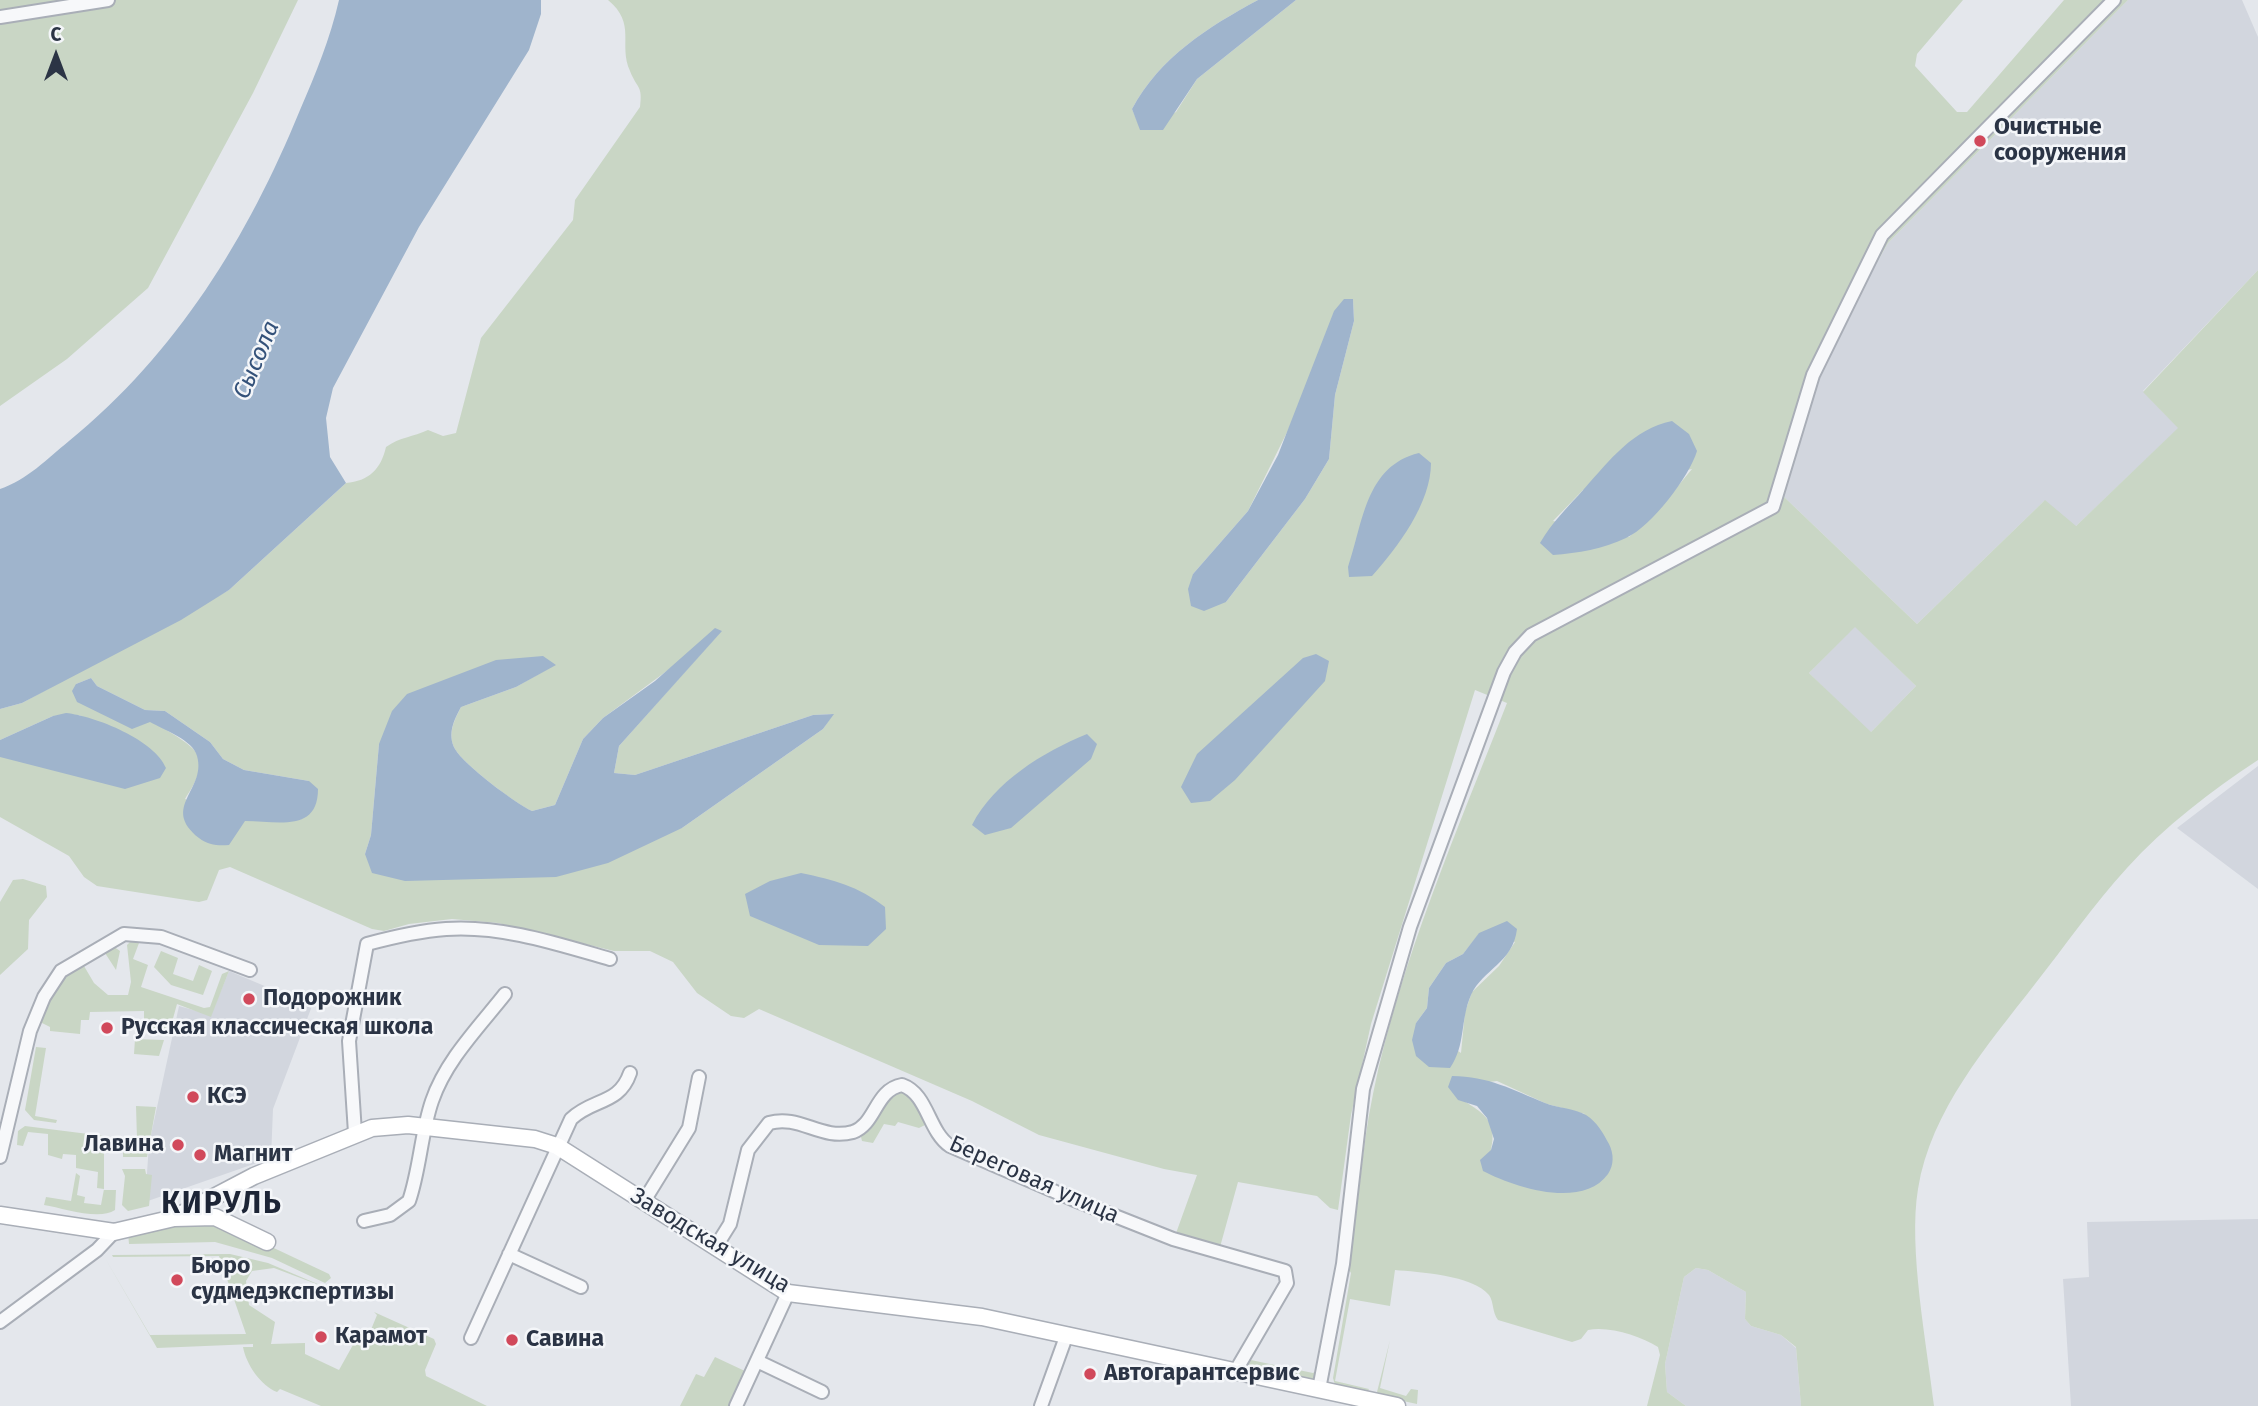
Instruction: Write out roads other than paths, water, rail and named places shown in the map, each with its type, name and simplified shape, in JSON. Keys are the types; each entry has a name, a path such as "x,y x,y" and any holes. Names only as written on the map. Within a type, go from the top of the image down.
{"street":[{"path":"0,17 38,14 108,0"},
{"path":"1328,1396 1363,1089 1410,927 1504,673 1515,652 1531,635 1773,507 1813,375 1882,235 2114,0"},
{"path":"355,1133 348,1055 367,944 410,933 448,929 493,931 610,959"},
{"path":"0,1157 30,1031 44,997 61,971 124,934 161,937 250,970"},
{"path":"364,1221 390,1215 409,1201 440,1081 455,1057 505,994"},
{"path":"471,1338 571,1119 585,1108 621,1092 630,1073"},
{"path":"643,1201 690,1126 699,1077"},
{"name":"Береговая улица","path":"715,1248 730,1224 748,1150 769,1123 801,1123 822,1134 851,1132 861,1128 884,1093 902,1085 915,1092 940,1138 950,1146 1072,1199 1173,1238 1285,1271 1287,1283 1235,1372"},
{"name":"Заводская улица","path":"174,1218 254,1176 355,1133 389,1125 534,1139 557,1146 788,1293 982,1317 1235,1372 1328,1396 1396,1406"},
{"path":"1,1216 114,1232 174,1218 215,1217 267,1242"},
{"path":"0,1322 97,1250 114,1232"},
{"path":"509,1254 581,1287"},
{"path":"736,1406 788,1293"},
{"path":"1041,1406 1067,1334"},
{"path":"757,1360 822,1392"}],"water":[{"name":"Сысола","path":"339,0 541,0 541,14 529,50 419,227 333,388 326,418 330,457 346,483 229,590 181,620 22,703 0,709 0,489 36,468 108,407 176,331 206,290 233,247 280,157 322,56"},
{"path":"1258,0 1296,0 1197,79 1163,130 1140,130 1132,109 1156,74 1187,45"},
{"path":"1344,299 1353,299 1354,321 1335,395 1329,459 1305,499 1226,602 1204,611 1191,606 1188,589 1193,574 1248,511 1278,455 1334,311"},
{"path":"1672,421 1689,434 1697,451 1678,487 1647,523 1617,542 1581,552 1553,555 1540,543 1560,515 1623,447 1645,431"},
{"path":"1419,453 1431,463 1430,478 1411,524 1372,576 1349,577 1348,567 1363,515 1377,483 1387,470 1401,460"},
{"path":"715,628 722,631 619,746 614,773 635,775 813,715 834,714 823,729 682,828 608,863 556,877 405,881 372,873 365,854 371,835 379,744 392,711 407,694 496,660 543,656 556,665 516,687 461,707 452,727 453,743 460,756 491,783 532,811 555,805 583,739 603,718 655,681"},
{"path":"1316,654 1329,661 1325,681 1235,780 1210,801 1191,803 1181,787 1197,754 1303,658"},
{"path":"91,678 97,686 145,710 165,711 210,742 223,759 244,770 309,781 318,789 311,813 294,822 245,821 229,845 202,840 188,827 184,817 184,807 198,768 194,750 184,740 150,722 132,729 77,702 72,691 76,684"},
{"path":"66,713 107,724 137,739 160,758 166,768 160,778 125,789 0,757 0,740 53,716"},
{"path":"1087,734 1097,744 1091,759 1011,828 985,835 972,825 993,795 1021,770"},
{"path":"801,873 845,885 875,900 885,907 886,929 868,946 819,945 750,916 745,894 770,881"},
{"path":"1507,921 1517,929 1514,941 1504,958 1483,978 1471,995 1455,1059 1450,1068 1429,1067 1416,1056 1412,1040 1416,1023 1427,1008 1429,988 1446,963 1463,954 1479,933"},
{"path":"1452,1076 1489,1081 1550,1105 1586,1115 1599,1128 1611,1148 1610,1171 1596,1185 1582,1191 1565,1193 1529,1188 1483,1171 1480,1160 1491,1150 1494,1139 1487,1118 1477,1106 1458,1100 1448,1087"}],"place":[{"name":"Очистные сооружения","path":"1980,141"},
{"name":"Подорожник","path":"249,999"},
{"name":"Русская классическая школа","path":"107,1028"},
{"name":"КСЭ","path":"193,1097"},
{"name":"Лавина","path":"178,1145"},
{"name":"Магнит","path":"200,1155"},
{"name":"Бюро судмедэкспертизы","path":"177,1280"},
{"name":"Карамот","path":"321,1337"},
{"name":"Савина","path":"512,1340"},
{"name":"Автогарантсервис","path":"1090,1374"}],"district":[{"name":"КИРУЛЬ","path":"222,1205"}]}
